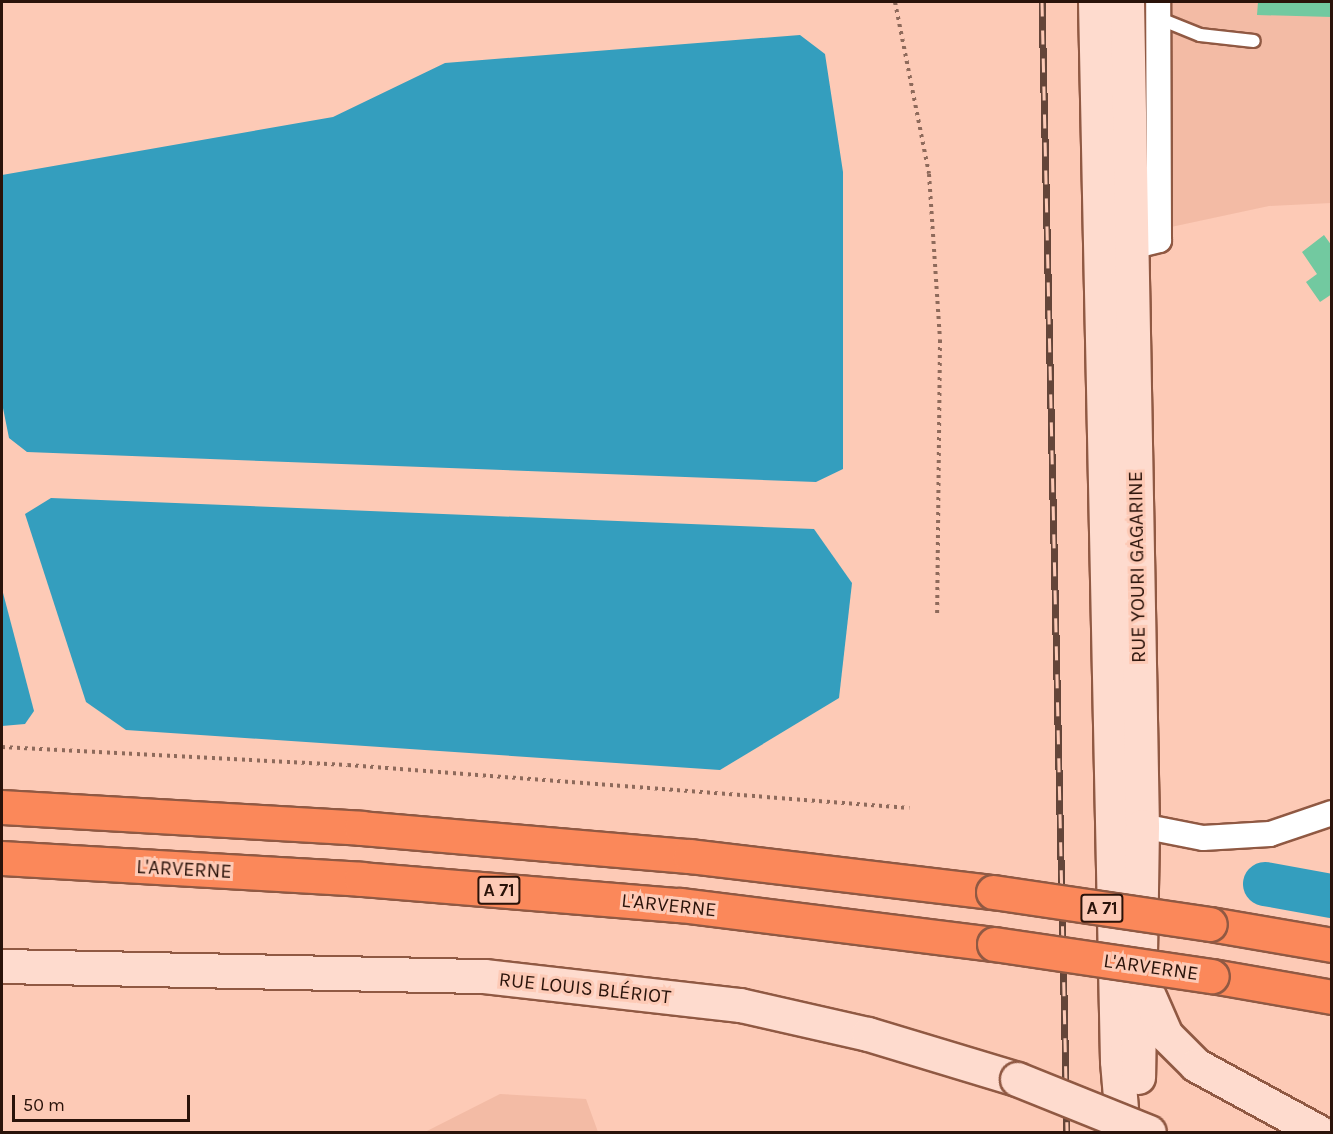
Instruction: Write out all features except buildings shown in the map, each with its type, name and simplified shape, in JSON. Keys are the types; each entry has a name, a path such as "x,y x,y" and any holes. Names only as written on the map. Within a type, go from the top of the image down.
{"highway":[{"name":"A 71","path":"2,807 361,828 690,856 993,892 1210,924 1332,945"},
{"name":"L'ARVERNE","path":"2,858 361,879 680,905 994,944 1212,976 1332,997"}],"main road":[{"name":"RUE YOURI GAGARINE","path":"1095,2 1116,1060"},
{"name":"RUE YOURI GAGARINE","path":"1127,2 1145,243 1140,1132"},
{"name":"RUE LOUIS BLÉRIOT","path":"2,966 484,976 740,1005 868,1034 1017,1079 1149,1132"},
{"path":"1140,972 1154,1012 1182,1052 1196,1065 1319,1132"},
{"path":"1112,1132 1116,1060"},
{"path":"1116,1060 1122,1132"}],"street":[{"path":"1145,243 1158,10"},
{"path":"1142,826 1203,838 1270,834 1332,813"}],"lane":[{"path":"1158,10 1200,35 1254,41"}],"path":[{"path":"895,2 929,174 939,340 937,616"},
{"path":"2,747 348,765 909,808"}],"shaded area":[{"path":"1168,2 1331,2 1331,203 1269,206 1171,227"},
{"path":"500,1094 586,1099 598,1132 425,1132"}],"water":[{"path":"800,35 825,54 843,172 843,469 816,482 27,452 9,438 2,403 2,175 333,117 445,63"},
{"path":"51,498 814,529 852,583 839,698 720,770 126,730 86,702 25,514"},
{"path":"2,589 34,711 25,724 2,726"}],"waterway":[{"path":"1265,884 1332,896"}],"railway":[{"path":"1042,2 1067,1132"}]}
